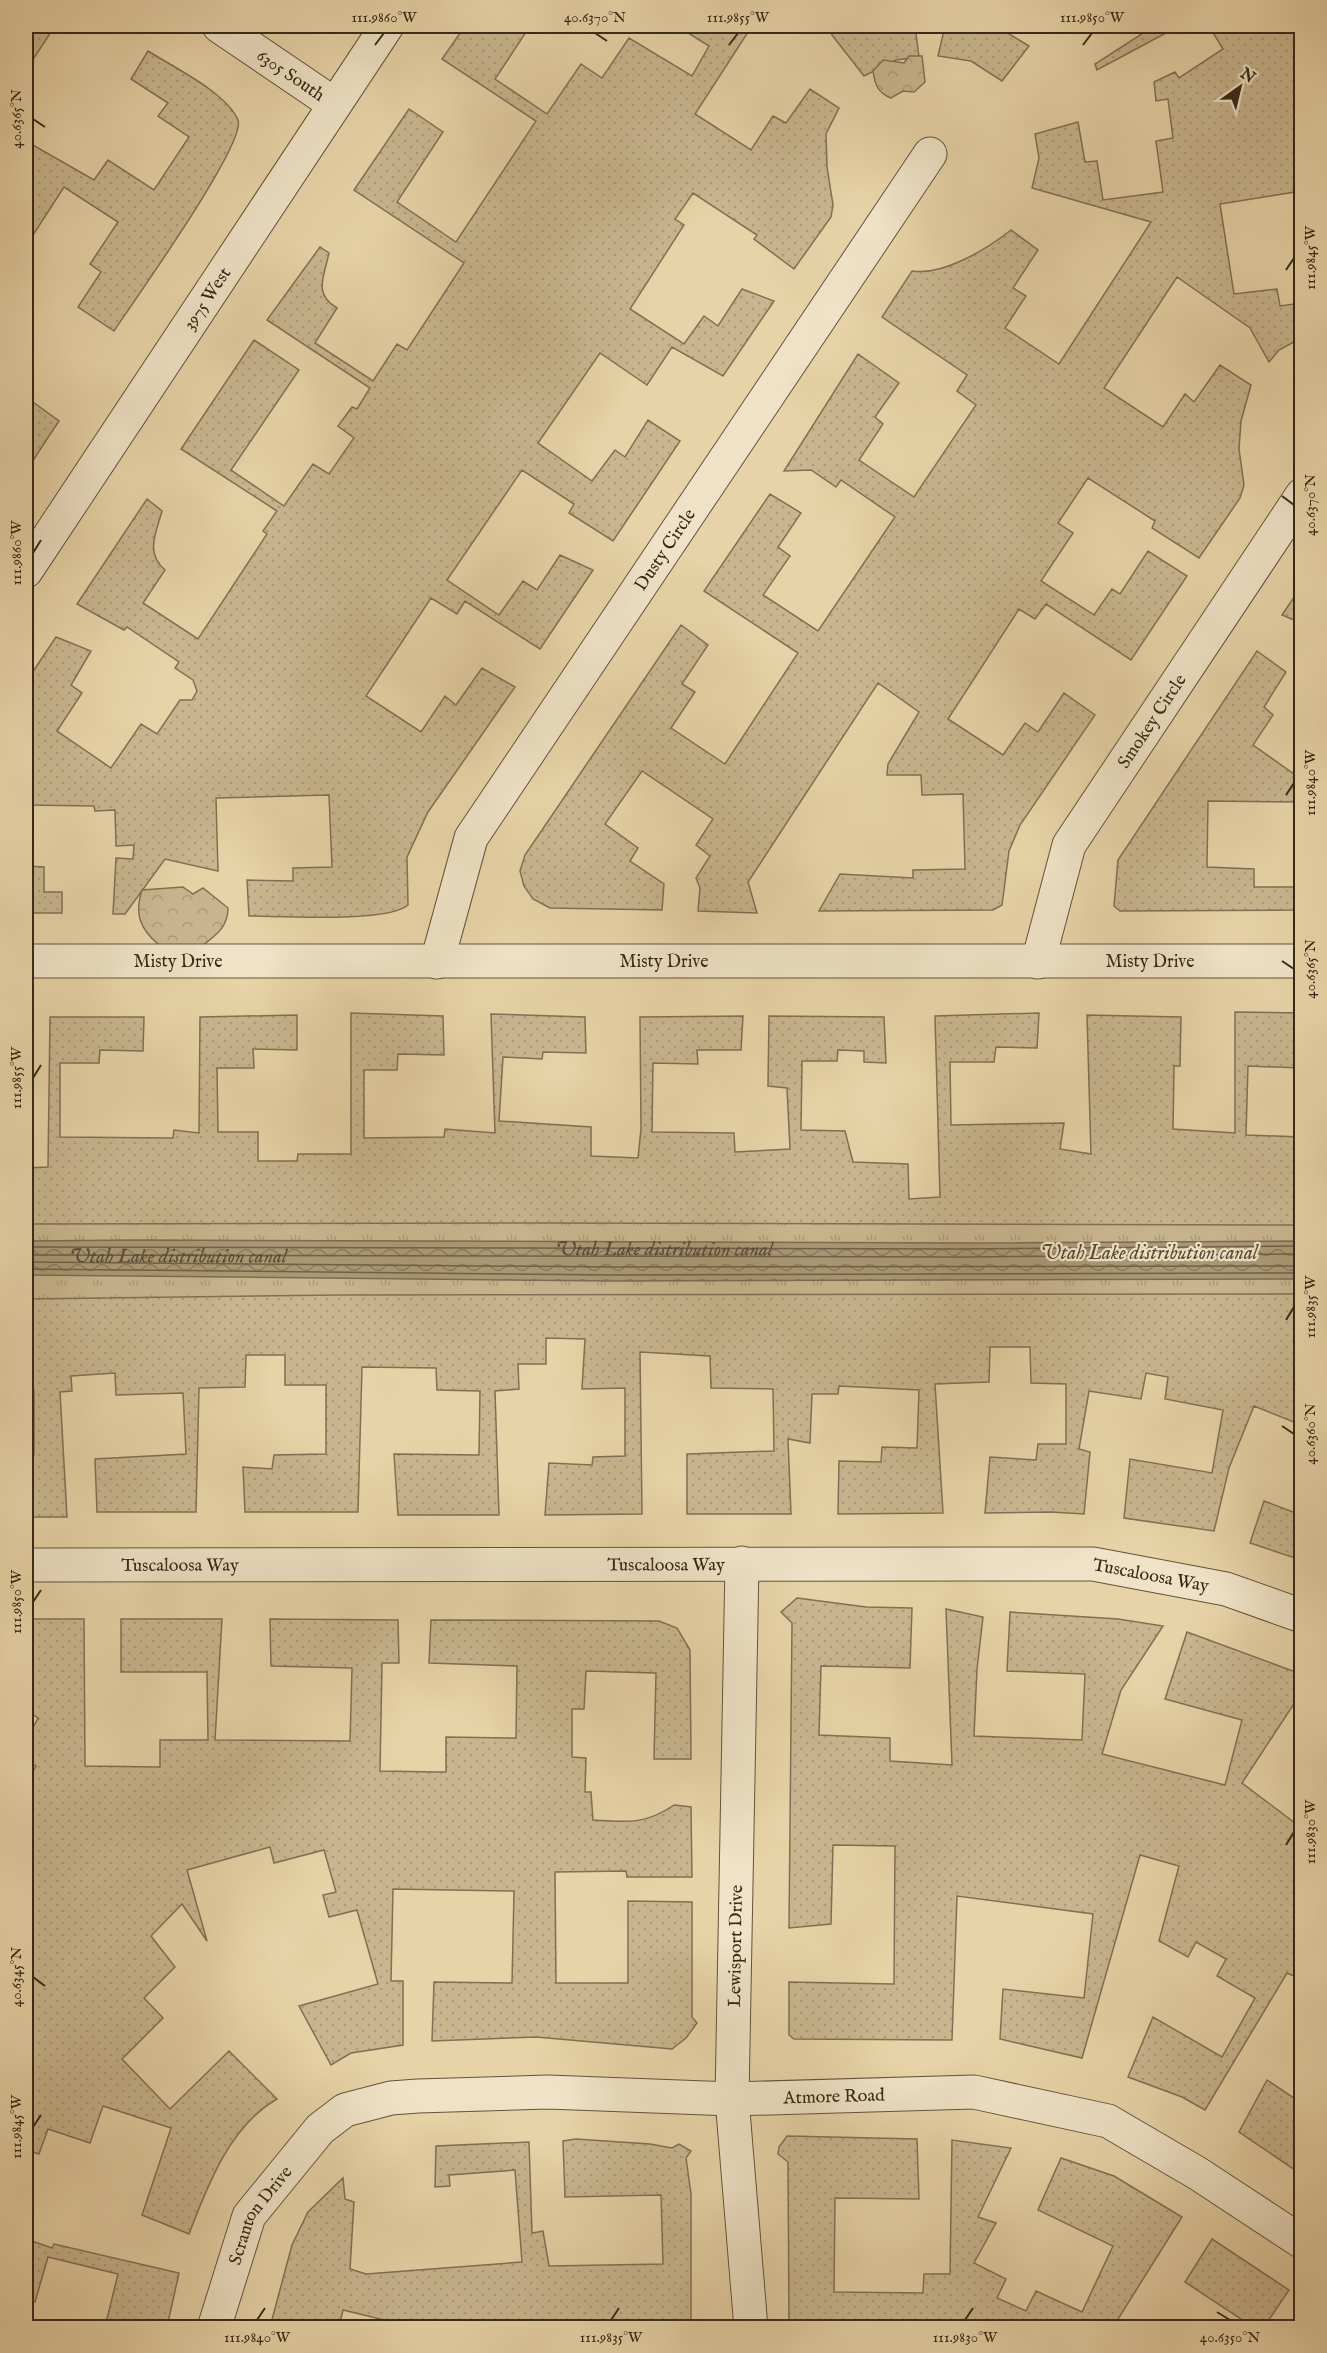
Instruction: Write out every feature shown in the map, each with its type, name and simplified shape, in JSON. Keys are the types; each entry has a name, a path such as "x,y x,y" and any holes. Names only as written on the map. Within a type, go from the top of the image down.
{"street":[{"name":"6305 South","path":"219,26 334,104"},
{"name":"3975 West","path":"26,571 387,26"},
{"name":"Dusty Circle","path":"437,962 471,838 930,154"},
{"name":"Smokey Circle","path":"1038,962 1068,845 1302,495"},
{"name":"Misty Drive","path":"26,961 1302,961"},
{"name":"Lewisport Drive","path":"742,1563 732,2099 751,2328"},
{"name":"Tuscaloosa Way","path":"26,1565 1093,1564 1226,1589 1302,1616"},
{"name":"Atmore Road","path":"331,2119 345,2110 391,2098 418,2096 548,2092 732,2099 974,2092 1107,2121 1197,2173 1302,2242"},
{"name":"Scranton Drive","path":"214,2328 249,2216 331,2119"}],"green space":[{"path":"28,26 55,26 26,70 26,29"},
{"path":"465,26 530,26 495,79 547,114 581,64 602,78 629,38 692,76 709,46 677,26 752,26 695,114 751,150 773,116 786,123 810,89 839,108 826,134 827,167 833,205 831,217 794,269 754,239 757,235 693,193 675,219 684,225 630,309 684,344 704,316 718,326 742,289 774,301 723,376 672,347 647,385 600,353 538,443 592,481 615,450 625,457 648,420 680,441 613,541 569,513 574,504 522,470 447,580 499,615 523,581 537,590 560,555 593,570 540,649 465,601 457,614 431,598 366,696 421,732 445,696 456,705 482,668 515,687 428,812 407,857 408,905 397,911 357,916 249,916 247,880 293,881 293,868 332,867 329,795 216,798 218,871 165,859 125,914 113,914 116,858 133,859 134,845 116,846 115,810 95,811 94,806 26,805 26,682 56,637 91,651 71,685 82,693 57,731 111,768 141,724 157,734 180,700 192,700 197,691 193,680 175,668 179,662 127,627 124,630 77,604 147,499 162,511 155,535 154,550 155,557 165,570 143,603 198,639 267,534 263,531 277,511 181,449 254,340 299,370 231,470 284,506 313,464 329,474 354,438 338,426 352,407 357,409 370,388 267,320 320,247 329,253 323,277 323,291 325,297 337,308 315,343 373,381 397,344 407,350 464,263 354,190 409,109 443,132 397,202 456,242 536,121 442,59"},
{"path":"825,26 915,26 919,57 896,60 864,76"},
{"path":"945,26 996,26 1029,46 1002,81 971,61 938,56"},
{"path":"1154,26 1179,26 1097,70 1095,64"},
{"path":"1209,26 1301,26 1301,191 1220,204 1234,294 1277,289 1280,306 1301,303 1301,338 1279,350 1269,362 1250,328 1177,277 1104,388 1163,427 1185,394 1194,402 1220,365 1251,385 1241,421 1239,449 1244,485 1240,498 1199,558 1152,528 1155,521 1088,478 1058,523 1073,533 1041,581 1094,615 1112,589 1120,594 1148,551 1187,576 1131,660 1046,604 1035,619 1019,609 948,719 1003,755 1025,723 1038,732 1064,693 1095,715 1020,825 1009,851 1002,905 993,910 819,911 840,874 913,878 913,870 965,869 963,794 922,795 921,775 887,775 888,764 919,712 878,683 748,882 757,913 698,911 700,888 696,878 710,856 696,845 713,819 642,771 605,824 638,848 630,861 664,884 662,910 550,908 533,899 524,886 520,871 525,855 681,625 708,645 682,684 695,692 671,728 725,764 798,653 704,591 770,494 801,513 778,547 790,556 763,595 818,631 895,517 841,480 836,487 811,470 784,471 858,354 899,383 875,417 883,424 859,460 914,497 976,405 957,391 967,375 882,317 912,271 937,269 951,265 977,253 1011,230 1038,250 1013,288 1026,296 1005,328 1059,364 1151,222 1032,188 1039,158 1035,134 1078,122 1085,162 1097,161 1103,200 1163,192 1156,141 1173,138 1168,99 1156,101 1154,82 1175,72 1179,78 1223,49"},
{"path":"148,51 185,73 223,100 238,120 236,134 208,189 114,331 78,307 101,272 90,264 118,222 64,187 26,246 26,141 94,180 108,160 154,190 189,137 158,116 168,103 131,79"},
{"path":"909,56 922,56 925,82 914,92 903,91 891,98 883,94 878,88 873,71 883,60 904,63"},
{"path":"26,397 59,421 26,471"},
{"path":"1301,587 1301,623 1282,615"},
{"path":"1257,651 1286,672 1264,707 1273,715 1253,745 1301,779 1301,812 1299,802 1208,801 1207,867 1254,869 1254,887 1299,887 1300,910 1120,911 1114,906 1118,860"},
{"path":"26,866 44,867 44,892 62,892 62,913 26,913"},
{"path":"183,887 193,894 203,888 228,908 226,920 216,934 202,946 159,945 147,933 140,920 139,906 142,890"},
{"path":"1235,1012 1301,1013 1301,1068 1248,1066 1246,1135 1301,1137 1301,1425 1254,1406 1229,1468 1214,1531 1124,1518 1130,1459 1212,1473 1223,1410 1165,1399 1168,1377 1146,1373 1141,1399 1089,1391 1079,1449 1090,1452 1084,1514 985,1513 990,1457 1036,1460 1038,1444 1066,1444 1066,1384 1031,1383 1030,1347 990,1347 989,1382 935,1384 943,1513 838,1514 839,1461 881,1462 882,1447 917,1448 919,1390 839,1386 838,1394 812,1394 810,1443 788,1439 791,1514 687,1514 687,1454 774,1451 773,1389 711,1388 710,1356 640,1352 642,1514 545,1515 549,1463 592,1465 593,1457 625,1456 625,1388 582,1389 585,1339 546,1338 546,1364 518,1364 519,1389 495,1391 499,1515 398,1515 394,1454 479,1455 480,1391 437,1390 436,1368 362,1367 358,1512 245,1512 243,1467 272,1469 274,1455 326,1454 326,1385 285,1385 285,1355 246,1355 245,1387 199,1388 196,1512 97,1512 95,1459 186,1454 183,1393 116,1395 115,1373 71,1376 72,1391 60,1392 67,1517 26,1517 26,1455 34,1455 34,1390 26,1390 26,1168 48,1167 50,1017 144,1017 143,1051 100,1050 99,1063 60,1063 60,1137 173,1138 174,1130 199,1133 200,1017 297,1015 297,1050 253,1049 254,1068 217,1068 218,1132 258,1132 258,1161 297,1161 298,1154 351,1154 351,1013 443,1016 444,1055 398,1054 397,1070 364,1070 364,1138 444,1137 445,1129 495,1133 491,1014 585,1017 586,1053 543,1052 542,1059 503,1057 499,1121 591,1127 591,1156 638,1158 641,1129 640,1017 743,1016 741,1050 697,1050 698,1064 653,1063 652,1132 734,1133 735,1152 790,1149 787,1088 768,1086 769,1016 884,1017 886,1063 864,1062 864,1051 838,1050 837,1061 802,1061 801,1130 845,1131 853,1162 908,1164 909,1199 940,1197 935,1016 1039,1013 1037,1048 996,1047 994,1062 950,1062 951,1125 1064,1123 1060,1149 1091,1154 1087,1015 1181,1017 1180,1066 1174,1066 1173,1129 1235,1133"},
{"path":"26,1224 1301,1225 1301,1294 339,1295 26,1299"},
{"path":"1264,1501 1301,1515 1301,1560 1250,1543"},
{"path":"797,1598 866,1607 912,1608 910,1668 821,1666 819,1735 890,1738 890,1761 952,1765 946,1609 983,1617 977,1669 974,1736 1082,1740 1085,1674 1007,1671 1010,1612 1118,1619 1163,1626 1121,1690 1102,1754 1225,1785 1242,1720 1165,1699 1187,1632 1301,1674 1301,1693 1242,1783 1299,1826 1301,1823 1301,1979 1287,1973 1205,2110 1182,2097 1128,2077 1153,2017 1222,2057 1255,1998 1217,1976 1226,1959 1196,1942 1188,1957 1159,1941 1179,1866 1140,1855 1082,2058 1000,2039 1003,1989 1084,1998 1093,1914 957,1896 952,2040 794,2039 789,2035 789,1982 894,1984 895,1846 833,1845 831,1924 789,1928 792,1623 781,1612"},
{"path":"26,1619 84,1619 85,1766 160,1767 160,1740 208,1740 207,1672 121,1672 121,1619 222,1619 215,1740 350,1741 352,1668 271,1666 270,1619 398,1620 399,1663 382,1663 380,1771 437,1772 446,1772 446,1737 516,1738 517,1666 429,1663 431,1620 659,1621 677,1628 690,1650 691,1759 654,1759 656,1673 586,1671 584,1709 572,1709 572,1757 586,1758 585,1792 591,1792 593,1820 635,1821 654,1816 674,1805 691,1807 692,1877 627,1877 626,1871 555,1872 556,1983 628,1983 628,1901 692,1902 692,2017 697,2023 686,2038 672,2049 536,2037 432,2041 434,1982 512,1983 514,1891 393,1889 391,1981 403,1981 403,2045 351,2053 331,2065 299,2006 378,1984 357,1910 329,1917 323,1895 336,1892 324,1850 274,1863 270,1847 187,1870 207,1941 182,1904 151,1936 175,1967 144,1998 163,2018 122,2059 170,2109 229,2051 277,2099 246,2124 222,2158 189,2234 142,2215 171,2128 103,2106 90,2143 48,2129 39,2154 26,2150 26,1784 36,1766 26,1760 26,1741 38,1718 26,1710"},
{"path":"1267,2080 1301,2103 1301,2174 1239,2132"},
{"path":"787,2136 917,2139 919,2199 835,2198 834,2292 923,2293 924,2274 950,2274 952,2140 1011,2148 978,2217 996,2223 974,2263 1006,2279 997,2298 1026,2311 1036,2291 1082,2312 1113,2246 1038,2210 1061,2158 1114,2176 1182,2217 1113,2327 789,2327 788,2162 778,2154 779,2147"},
{"path":"576,2139 650,2144 672,2148 679,2144 691,2151 686,2158 691,2194 691,2327 401,2328 401,2324 343,2310 339,2327 270,2327 292,2245 308,2212 343,2178 345,2199 354,2202 350,2269 366,2274 522,2262 515,2170 449,2175 450,2186 435,2187 436,2146 529,2142 532,2233 543,2231 549,2266 663,2264 661,2195 565,2197 563,2141"},
{"path":"26,2239 52,2248 54,2244 179,2273 167,2327 105,2327 118,2274 48,2257 35,2302 26,2300"},
{"path":"1212,2239 1289,2290 1264,2327 1253,2327 1185,2282"}],"water":[{"name":"Utah Lake distribution canal","path":"26,1241 963,1243 1301,1241 1302,1279 612,1281 26,1275"}]}
